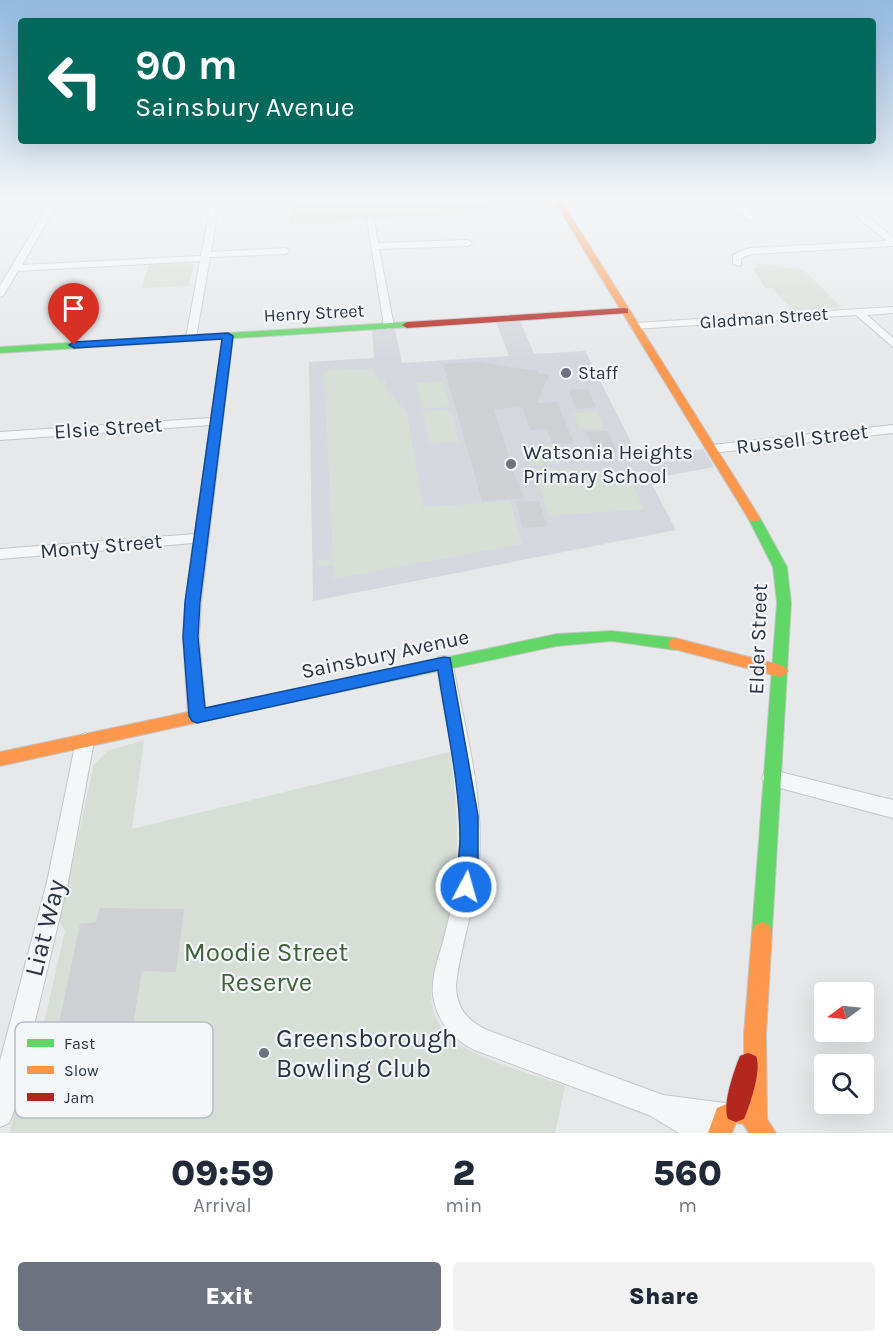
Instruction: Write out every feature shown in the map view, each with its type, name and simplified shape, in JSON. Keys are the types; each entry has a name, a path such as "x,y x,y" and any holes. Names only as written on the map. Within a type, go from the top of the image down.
{"street":[{"path":"0,294 25,252"},
{"path":"191,338 207,252"},
{"path":"16,268 272,252"},
{"path":"376,252 389,326"},
{"name":"Elder Street","path":"589,252 767,539 780,567 784,603 755,1034 756,1120"},
{"path":"726,264 743,264 736,257 748,252"},
{"name":"Gladman Street","path":"634,326 893,310"},
{"name":"Henry Street","path":"1,349 625,311"},
{"path":"858,312 893,344"},
{"path":"197,716 191,637 193,602 228,336"},
{"name":"Elsie Street","path":"0,436 217,421"},
{"name":"Russell Street","path":"712,449 893,429"},
{"name":"Monty Street","path":"0,554 201,538"},
{"name":"Sainsbury Avenue","path":"0,759 552,640 614,636 665,643 780,671"},
{"path":"444,662 467,795 470,839 462,910 445,983 445,1000 451,1018 463,1030 481,1040 656,1105 727,1120 743,1112 756,1120 764,1133"},
{"name":"Liat Way","path":"16,1022 63,855 79,784 85,741"},
{"path":"772,778 893,809"},
{"name":"Liat Way","path":"0,1114 6,1056 15,1024"},
{"name":"Elder Street","path":"727,1120 755,1034"},
{"path":"656,1105 703,1133"}],"shaded area":[{"name":"Watsonia Heights Primary School","path":"520,321 534,354 585,351 640,460 703,449 714,467 649,479 676,530 313,601 309,362 374,358 372,330 395,329 402,363 509,356 496,322"}],"green space":[{"path":"188,263 194,265 189,286 141,288 149,265"},
{"path":"755,263 804,270 841,307 793,311 772,288 765,288 754,269 757,267"},
{"path":"375,368 376,376 379,380 385,379 386,388 407,413 423,507 510,501 522,544 334,579 334,565 318,566 318,560 333,559 324,371"},
{"path":"443,381 450,407 422,409 417,383"},
{"path":"451,410 459,442 429,444 423,412"},
{"path":"597,411 604,428 580,429 573,413"},
{"path":"554,445 561,461 559,464 532,466 526,447"},
{"path":"533,468 627,471 644,509 549,516"},
{"name":"Moodie Street Reserve","path":"144,740 132,829 450,752 457,838 455,880 448,924 432,986 431,1001 434,1012 444,1032 458,1044 486,1058 565,1086 555,1133 10,1133 15,1109 15,1118 213,1118 213,1022 44,1022 65,931 59,921 94,765 107,751"}],"building":[{"path":"479,362 538,371 538,373 549,375 537,403 557,402 574,443 552,444 547,429 530,430 522,407 494,409 517,483 519,483 524,498 482,501 443,364"},
{"path":"588,389 596,407 576,409 569,390"},
{"path":"607,431 617,451 596,453 586,432"},
{"path":"539,501 547,526 523,528 516,502"},
{"path":"100,908 184,909 176,972 142,971 133,1022 59,1022 80,924 96,922"}],"traffic: fast":[{"path":"0,350 407,325"},
{"path":"754,518 780,567 784,603 762,932"},
{"path":"277,699 557,640 612,636 675,644"}],"traffic: slow":[{"path":"589,252 754,518"},
{"path":"675,644 780,671"},
{"path":"0,759 277,699"},
{"path":"756,1121 755,1034 762,932"},
{"path":"720,1133 725,1116 736,1111 750,1115 764,1133"}],"traffic: jam":[{"path":"407,325 625,311"},
{"path":"736,1111 748,1064"}],"place":[{"name":"Staff","path":"566,373"},
{"name":"Watsonia Heights Primary School","path":"511,464"},
{"name":"Greensborough Bowling Club","path":"264,1053"}],"route":[{"path":"74,345 228,336 193,602 191,637 197,716 444,662 467,795 470,839 466,887"}]}
